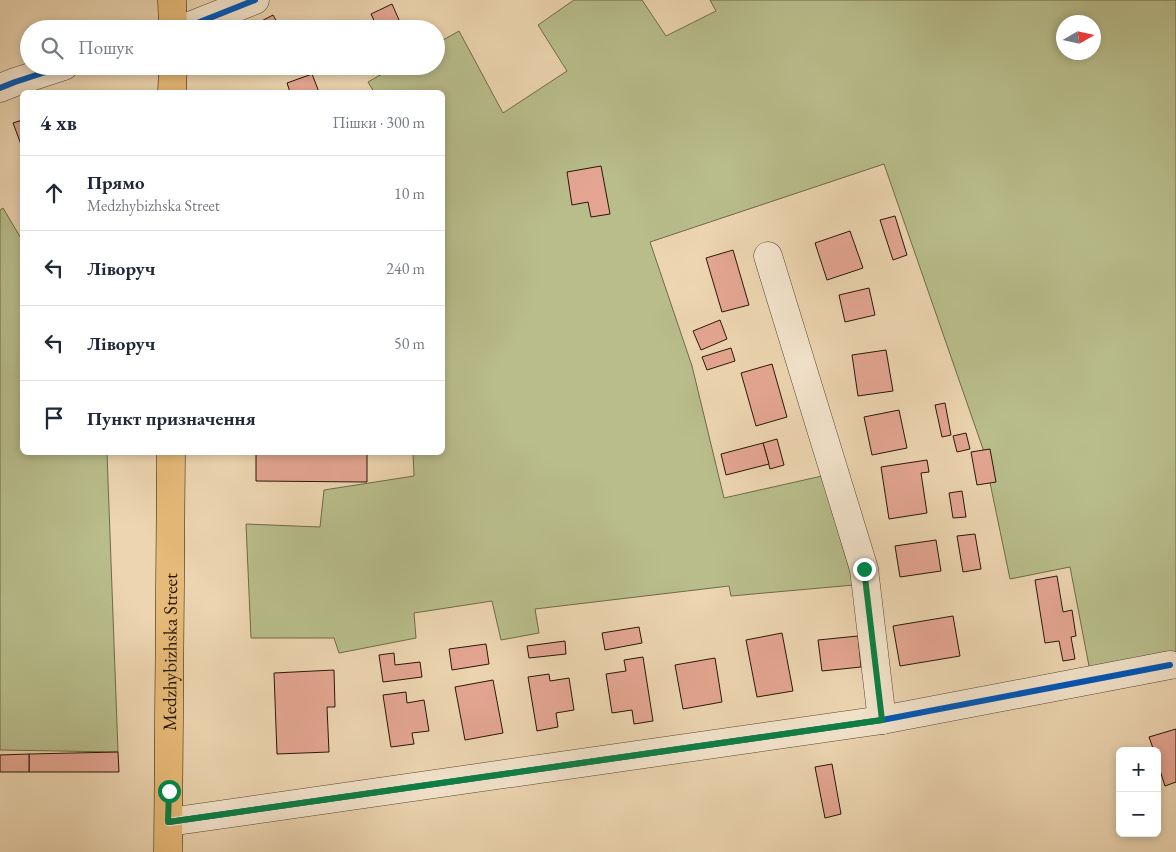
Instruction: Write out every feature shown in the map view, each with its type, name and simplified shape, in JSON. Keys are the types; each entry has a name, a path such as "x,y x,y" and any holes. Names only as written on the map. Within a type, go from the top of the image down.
{"main road":[{"path":"172,0 173,20"},
{"path":"172,75 172,90"},
{"name":"Medzhybizhska Street","path":"168,852 170,455"}],"street":[{"path":"205,20 255,0"},
{"path":"0,88 38,75"},
{"path":"768,256 864,569 882,720"},
{"path":"168,822 882,720 1170,666"}],"green space":[{"path":"574,0 642,0 666,36 716,11 710,0 1176,0 1176,653 1095,671 1089,666 1070,567 1010,579 983,449 884,164 650,242 692,366 724,498 822,476 854,585 731,596 729,586 535,609 539,633 501,640 492,601 414,613 416,638 339,653 334,638 251,638 246,524 320,527 324,490 414,476 413,455 445,455 445,90 373,90 368,82 380,75 445,75 445,39 459,31 503,113 567,71 538,25"},
{"path":"3,208 20,237 20,455 107,455 118,752 0,750 0,210"}],"building":[{"path":"392,4 399,20 374,20 371,14"},
{"path":"273,15 276,20 264,20"},
{"path":"312,75 318,90 289,90 287,83"},
{"path":"20,121 20,142 13,123"},
{"path":"601,166 610,214 591,217 588,202 572,205 567,172"},
{"path":"895,216 907,255 893,260 880,220"},
{"path":"850,231 863,268 827,280 815,243"},
{"path":"733,250 749,305 722,312 706,258"},
{"path":"869,288 875,315 845,322 839,295"},
{"path":"720,320 727,339 701,350 693,331"},
{"path":"731,348 735,361 707,370 702,357"},
{"path":"886,350 893,391 858,396 852,355"},
{"path":"772,364 787,417 756,426 741,373"},
{"path":"945,403 951,435 942,437 935,405"},
{"path":"899,410 907,448 872,455 864,417"},
{"path":"966,433 970,449 957,452 953,436"},
{"path":"777,439 784,465 770,469 763,443"},
{"path":"763,443 769,464 726,475 721,454"},
{"path":"990,449 996,482 977,485 971,452"},
{"path":"256,455 367,455 367,482 256,481"},
{"path":"927,460 929,472 921,473 927,513 889,519 881,467"},
{"path":"962,491 966,517 953,518 949,493"},
{"path":"975,534 981,569 963,572 957,536"},
{"path":"936,540 941,571 900,577 895,546"},
{"path":"1057,576 1063,612 1072,610 1076,636 1071,637 1075,659 1063,661 1059,641 1045,643 1035,580"},
{"path":"953,616 960,656 900,666 893,626"},
{"path":"639,627 642,643 605,650 602,633"},
{"path":"782,633 793,691 757,697 746,640"},
{"path":"858,636 861,667 822,671 818,640"},
{"path":"565,641 566,654 529,658 527,646"},
{"path":"486,644 489,664 452,670 449,649"},
{"path":"394,653 395,665 420,662 422,677 383,682 379,655"},
{"path":"643,657 653,721 634,724 632,710 612,713 606,674 626,671 624,660"},
{"path":"715,658 722,702 683,709 675,665"},
{"path":"334,670 335,707 327,707 329,752 277,754 274,673"},
{"path":"549,674 550,681 569,678 574,710 556,713 558,727 537,731 528,677"},
{"path":"493,680 503,733 465,740 455,687"},
{"path":"406,692 407,703 424,700 429,731 412,733 414,744 391,747 383,695"},
{"path":"1176,729 1176,782 1165,786 1161,774 1161,747 1153,747 1149,737"},
{"path":"118,752 119,772 29,772 29,754"},
{"path":"29,754 29,772 0,772 0,755"},
{"path":"832,764 841,814 825,818 815,767"}],"cycle path":[{"path":"205,20 255,0"},
{"path":"0,88 36,75"},
{"path":"169,822 882,720 1170,665"}],"route":[{"path":"169,791 168,822 882,720 864,569"}]}
